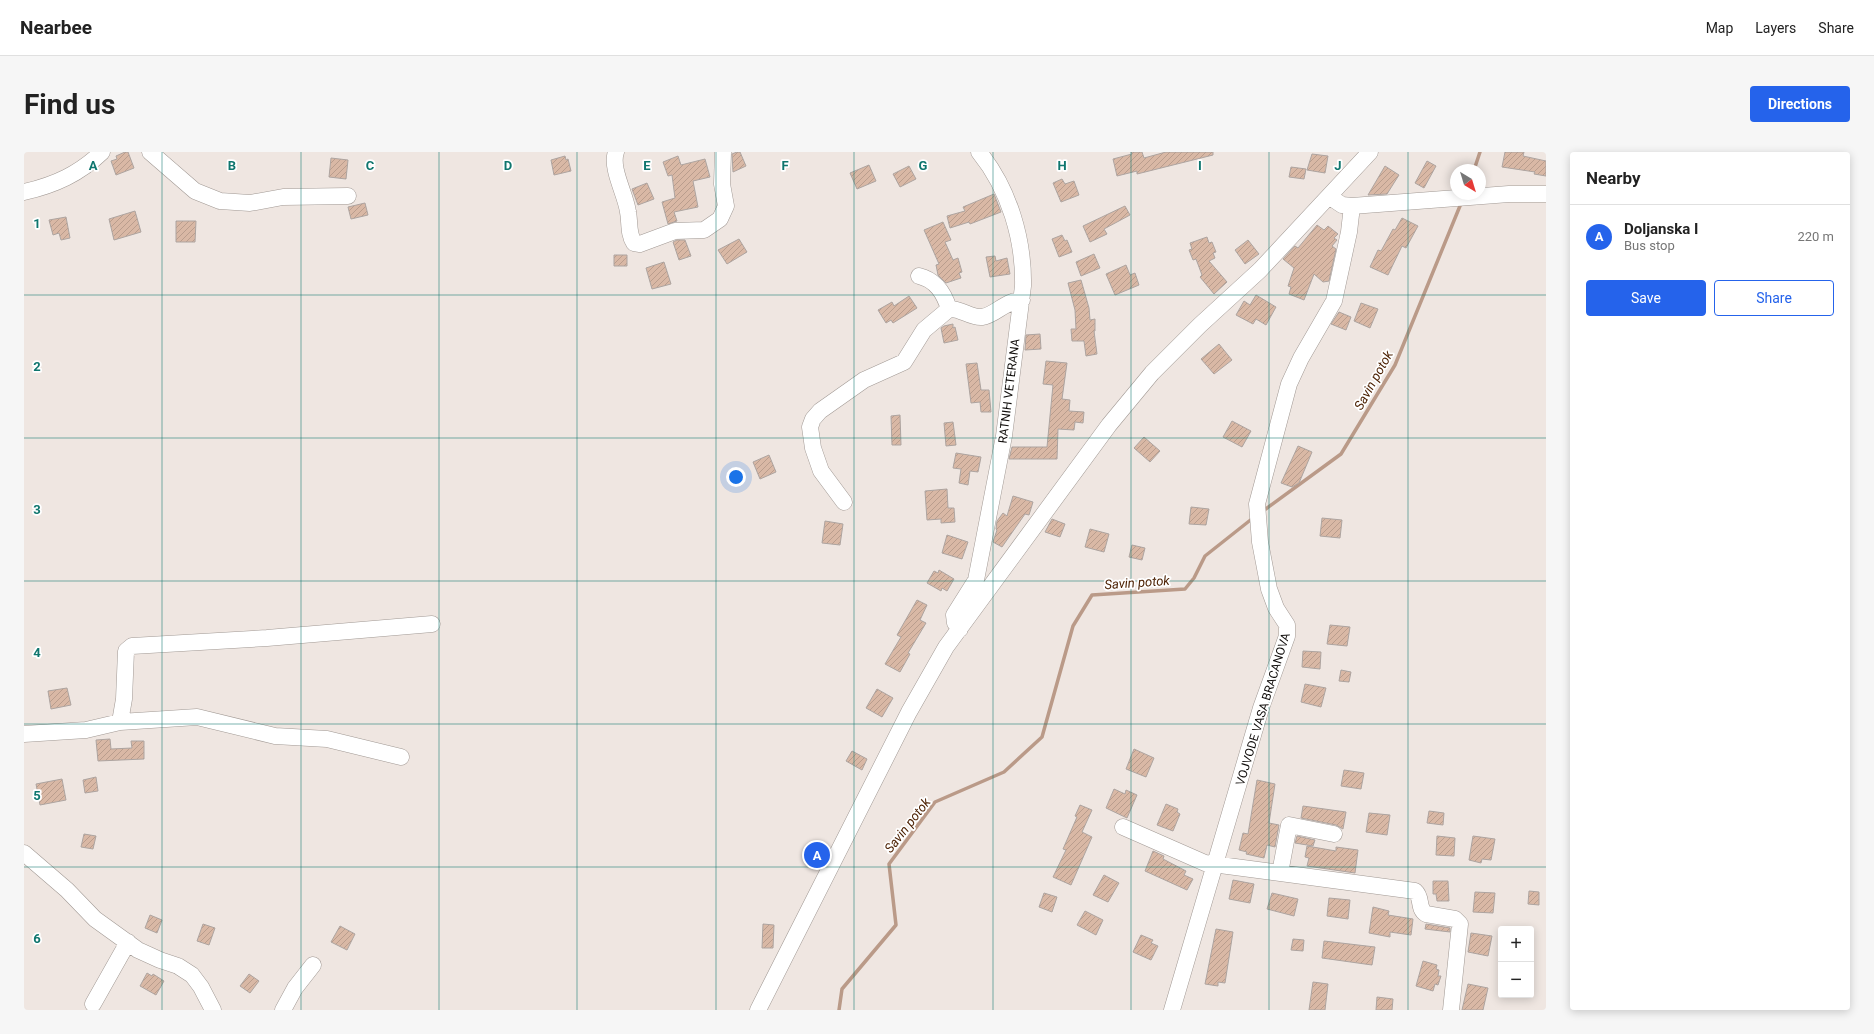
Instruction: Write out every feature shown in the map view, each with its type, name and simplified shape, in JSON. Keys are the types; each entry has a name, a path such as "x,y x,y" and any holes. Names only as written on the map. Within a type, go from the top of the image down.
{"street":[{"path":"24,192 38,189 82,170 102,152"},
{"path":"150,152 195,191 220,201 250,203 283,197 348,196"},
{"path":"616,152 614,162 628,212 630,234 634,242 640,244 675,231 704,230 720,219 726,206 722,184 723,152"},
{"name":"RATNIH VETERANA","path":"960,629 955,623 954,616 976,580 1004,436 1022,300 1024,268 1009,203 990,167 979,152"},
{"path":"758,1010 909,712 946,647 1109,425 1152,373 1200,325 1260,270 1330,197 1370,152"},
{"path":"1330,197 1342,205 1352,206 1476,197 1546,194"},
{"name":"VOJVODE VASA BRACANOVA","path":"1173,1010 1262,708 1288,631 1285,621 1272,600 1269,589 1260,542 1258,511 1289,384 1301,358 1334,301 1349,232 1352,206"},
{"path":"919,276 927,278 937,285 949,309"},
{"path":"844,502 821,470 813,448 810,427 813,419 820,411 864,380 904,362 924,330 949,309 959,310 976,317 983,317 1007,303 1022,300"},
{"path":"120,722 124,699 126,651 132,646 267,638 432,624"},
{"path":"24,734 86,730 120,722 197,717 275,736 327,739 400,757"},
{"path":"1280,873 1289,825 1334,834"},
{"path":"1123,827 1204,862 1416,892 1420,896 1420,905 1423,912 1457,920 1460,926 1451,1010"},
{"path":"24,854 67,890 95,919 138,950 178,966 192,975 201,987 213,1010"},
{"path":"93,1004 128,942"},
{"path":"283,1010 295,988 313,965"}],"building":[{"path":"128,152 134,168 116,175 111,161 117,159 116,156"},
{"path":"740,152 746,166 733,172 732,154"},
{"path":"1131,152 1142,152 1144,158 1166,152 1213,152 1213,155 1137,174 1137,171 1117,176 1113,159 1132,154"},
{"path":"1505,152 1524,152 1523,156 1546,161 1546,176 1534,174 1535,172 1502,167"},
{"path":"1312,154 1328,156 1325,173 1307,170"},
{"path":"565,156 566,160 568,159 571,171 554,175 551,160"},
{"path":"678,156 681,165 705,159 710,177 693,181 698,207 674,212 677,221 668,224 662,202 675,198 672,175 668,176 663,162"},
{"path":"331,158 348,160 346,179 329,177"},
{"path":"1427,161 1436,166 1424,188 1415,183"},
{"path":"869,165 876,181 857,189 850,173"},
{"path":"909,166 916,179 900,187 893,174"},
{"path":"1385,166 1399,175 1387,194 1368,195"},
{"path":"1291,167 1306,169 1304,179 1289,177"},
{"path":"1062,179 1065,184 1074,181 1079,195 1061,202 1053,183"},
{"path":"647,183 654,199 638,205 632,189"},
{"path":"994,194 1001,212 970,224 969,222 950,228 947,216 965,211 963,207"},
{"path":"365,203 368,215 351,219 348,207"},
{"path":"1125,206 1130,215 1104,229 1107,234 1090,242 1083,226"},
{"path":"135,211 141,232 114,240 109,219"},
{"path":"66,217 70,238 61,240 59,233 53,235 49,220"},
{"path":"1402,218 1418,226 1406,248 1402,246 1388,275 1370,267 1378,250 1381,251 1393,229 1395,230"},
{"path":"176,221 196,221 195,242 176,242"},
{"path":"943,222 951,240 945,242 953,260 958,258 962,272 959,273 961,278 946,283 938,275 936,265 939,264 924,230"},
{"path":"1317,225 1324,230 1328,226 1338,234 1334,238 1337,240 1332,246 1336,249 1329,281 1323,282 1314,274 1304,300 1289,294 1291,287 1288,286 1294,268 1283,259 1295,246 1298,248"},
{"path":"1062,235 1065,241 1067,240 1072,252 1059,257 1052,239"},
{"path":"1207,237 1209,243 1212,242 1216,252 1213,253 1215,258 1209,261 1227,282 1214,294 1200,277 1202,275 1196,259 1193,260 1189,250 1192,249 1190,243"},
{"path":"739,239 747,252 727,264 718,250"},
{"path":"677,240 685,240 691,256 679,260 673,242"},
{"path":"1248,240 1259,254 1245,264 1235,250"},
{"path":"1094,254 1100,268 1081,276 1076,262"},
{"path":"614,255 627,255 627,266 614,266"},
{"path":"995,256 996,261 1007,258 1010,274 990,277 986,257"},
{"path":"664,262 671,284 652,289 646,268"},
{"path":"1126,265 1130,275 1135,273 1139,285 1115,295 1106,274"},
{"path":"1081,280 1089,308 1090,320 1095,319 1094,331 1097,354 1086,356 1084,341 1072,341 1071,329 1076,329 1075,310 1068,283"},
{"path":"1256,295 1276,307 1266,325 1256,319 1253,324 1236,315 1244,301 1250,305"},
{"path":"909,296 917,308 893,323 891,320 886,323 878,310 892,302 894,306"},
{"path":"1361,303 1378,309 1370,328 1354,321"},
{"path":"1339,312 1351,317 1346,330 1331,324"},
{"path":"953,324 958,340 944,343 941,328"},
{"path":"1040,334 1041,349 1025,350 1026,335"},
{"path":"1219,344 1232,360 1214,374 1201,359"},
{"path":"1046,361 1067,363 1062,399 1070,400 1069,411 1084,412 1083,423 1075,422 1074,430 1058,429 1057,459 1009,459 1012,447 1047,447 1053,385 1043,384"},
{"path":"977,363 981,390 989,390 991,412 981,412 980,402 971,403 966,364"},
{"path":"900,415 901,445 892,445 891,416"},
{"path":"1232,421 1251,431 1242,447 1223,437"},
{"path":"953,422 956,445 946,446 944,423"},
{"path":"1144,437 1160,451 1150,462 1134,448"},
{"path":"1298,446 1312,452 1299,483 1292,487 1281,483"},
{"path":"956,453 981,457 978,472 970,471 968,485 959,483 961,469 953,468"},
{"path":"769,455 776,472 760,479 753,462"},
{"path":"947,489 948,508 954,508 955,522 941,523 941,519 927,520 925,491"},
{"path":"1013,496 1033,502 1029,515 1025,514 1002,547 993,542 997,530 997,521 1003,513 1007,516"},
{"path":"1191,507 1209,509 1206,525 1189,524"},
{"path":"1322,518 1342,520 1340,538 1320,536"},
{"path":"1052,519 1065,524 1060,537 1045,532"},
{"path":"825,521 843,524 840,545 822,543"},
{"path":"1090,529 1109,534 1104,552 1085,547"},
{"path":"947,535 968,542 962,559 942,553"},
{"path":"1132,545 1145,548 1142,560 1129,557"},
{"path":"939,570 954,579 947,591 942,588 941,591 927,583 934,571 938,573"},
{"path":"917,600 927,605 920,620 926,623 908,653 910,654 900,672 885,664 901,637 897,635"},
{"path":"1330,625 1350,627 1347,646 1327,644"},
{"path":"1303,651 1321,652 1320,669 1302,667"},
{"path":"1341,670 1351,672 1349,682 1339,681"},
{"path":"1305,684 1326,688 1321,707 1301,702"},
{"path":"67,688 71,705 51,709 48,691"},
{"path":"877,689 893,698 882,717 866,708"},
{"path":"110,739 111,749 132,748 131,741 144,741 144,759 98,761 96,740"},
{"path":"1134,749 1154,758 1146,777 1126,769"},
{"path":"852,751 867,759 862,770 846,761"},
{"path":"1344,770 1364,773 1361,789 1341,786"},
{"path":"96,777 98,791 85,793 83,780"},
{"path":"62,779 66,800 40,805 36,784"},
{"path":"1257,780 1275,784 1269,823 1279,825 1275,847 1267,845 1264,858 1246,854 1247,852 1239,850 1243,833 1248,834"},
{"path":"1114,789 1125,794 1126,790 1137,795 1127,818 1106,808"},
{"path":"1166,804 1178,809 1177,812 1180,814 1173,831 1157,825"},
{"path":"1080,805 1092,810 1082,832 1092,837 1071,885 1053,877 1066,850 1063,849 1077,817 1075,816"},
{"path":"1303,806 1346,812 1343,829 1336,825 1301,818"},
{"path":"1429,811 1444,813 1443,825 1427,823"},
{"path":"1369,813 1390,815 1387,835 1366,832"},
{"path":"84,834 96,836 93,849 81,847"},
{"path":"1297,836 1315,840 1313,846 1295,843"},
{"path":"1437,836 1455,838 1454,856 1436,855"},
{"path":"1473,836 1495,839 1491,860 1482,859 1481,863 1469,860"},
{"path":"1307,846 1336,851 1336,847 1358,850 1355,873 1307,866 1309,858 1305,857"},
{"path":"1153,851 1164,856 1163,859 1186,871 1184,875 1193,879 1187,890 1145,871"},
{"path":"1104,875 1119,883 1108,902 1093,895"},
{"path":"1233,880 1254,884 1250,903 1229,899"},
{"path":"1433,881 1448,881 1449,901 1437,901 1436,894 1433,894"},
{"path":"1529,891 1539,892 1539,905 1528,904"},
{"path":"1475,892 1495,893 1493,913 1473,912"},
{"path":"1044,893 1057,897 1052,912 1039,907"},
{"path":"1272,893 1298,899 1294,916 1267,909"},
{"path":"1329,898 1350,900 1348,919 1327,916"},
{"path":"1373,907 1389,911 1388,915 1413,919 1411,935 1390,932 1390,937 1369,933"},
{"path":"1085,911 1103,920 1096,935 1077,925"},
{"path":"150,915 162,920 157,933 145,928"},
{"path":"203,924 215,928 209,945 197,941"},
{"path":"763,924 774,925 773,948 762,948"},
{"path":"1426,924 1450,928 1450,932 1425,929"},
{"path":"340,926 355,934 347,950 331,942"},
{"path":"1216,929 1233,932 1225,983 1218,982 1218,986 1205,984"},
{"path":"1471,933 1492,936 1488,956 1468,952"},
{"path":"1141,935 1153,940 1151,943 1158,946 1151,960 1133,952"},
{"path":"1293,939 1304,940 1303,951 1291,950"},
{"path":"1324,941 1375,947 1372,965 1322,958"},
{"path":"1423,961 1437,965 1436,969 1439,970 1438,976 1441,976 1438,985 1435,984 1433,991 1416,986"},
{"path":"147,973 152,976 153,974 164,981 156,995 140,986"},
{"path":"249,974 259,981 250,993 240,986"},
{"path":"1313,982 1328,984 1325,1010 1309,1010"},
{"path":"1468,984 1488,988 1483,1010 1462,1010"},
{"path":"1377,997 1393,999 1392,1010 1376,1010"}],"waterway":[{"name":"Savin potok","path":"1476,164 1480,152"},
{"name":"Savin potok","path":"1263,511 1341,454 1395,365 1462,201"},
{"name":"Savin potok","path":"839,1010 842,989 896,925 889,864 935,802 1004,772 1042,737 1073,626 1092,595 1185,589 1194,578 1205,556 1253,518"}],"place":[{"name":"Doljanska I","path":"817,855"}]}
